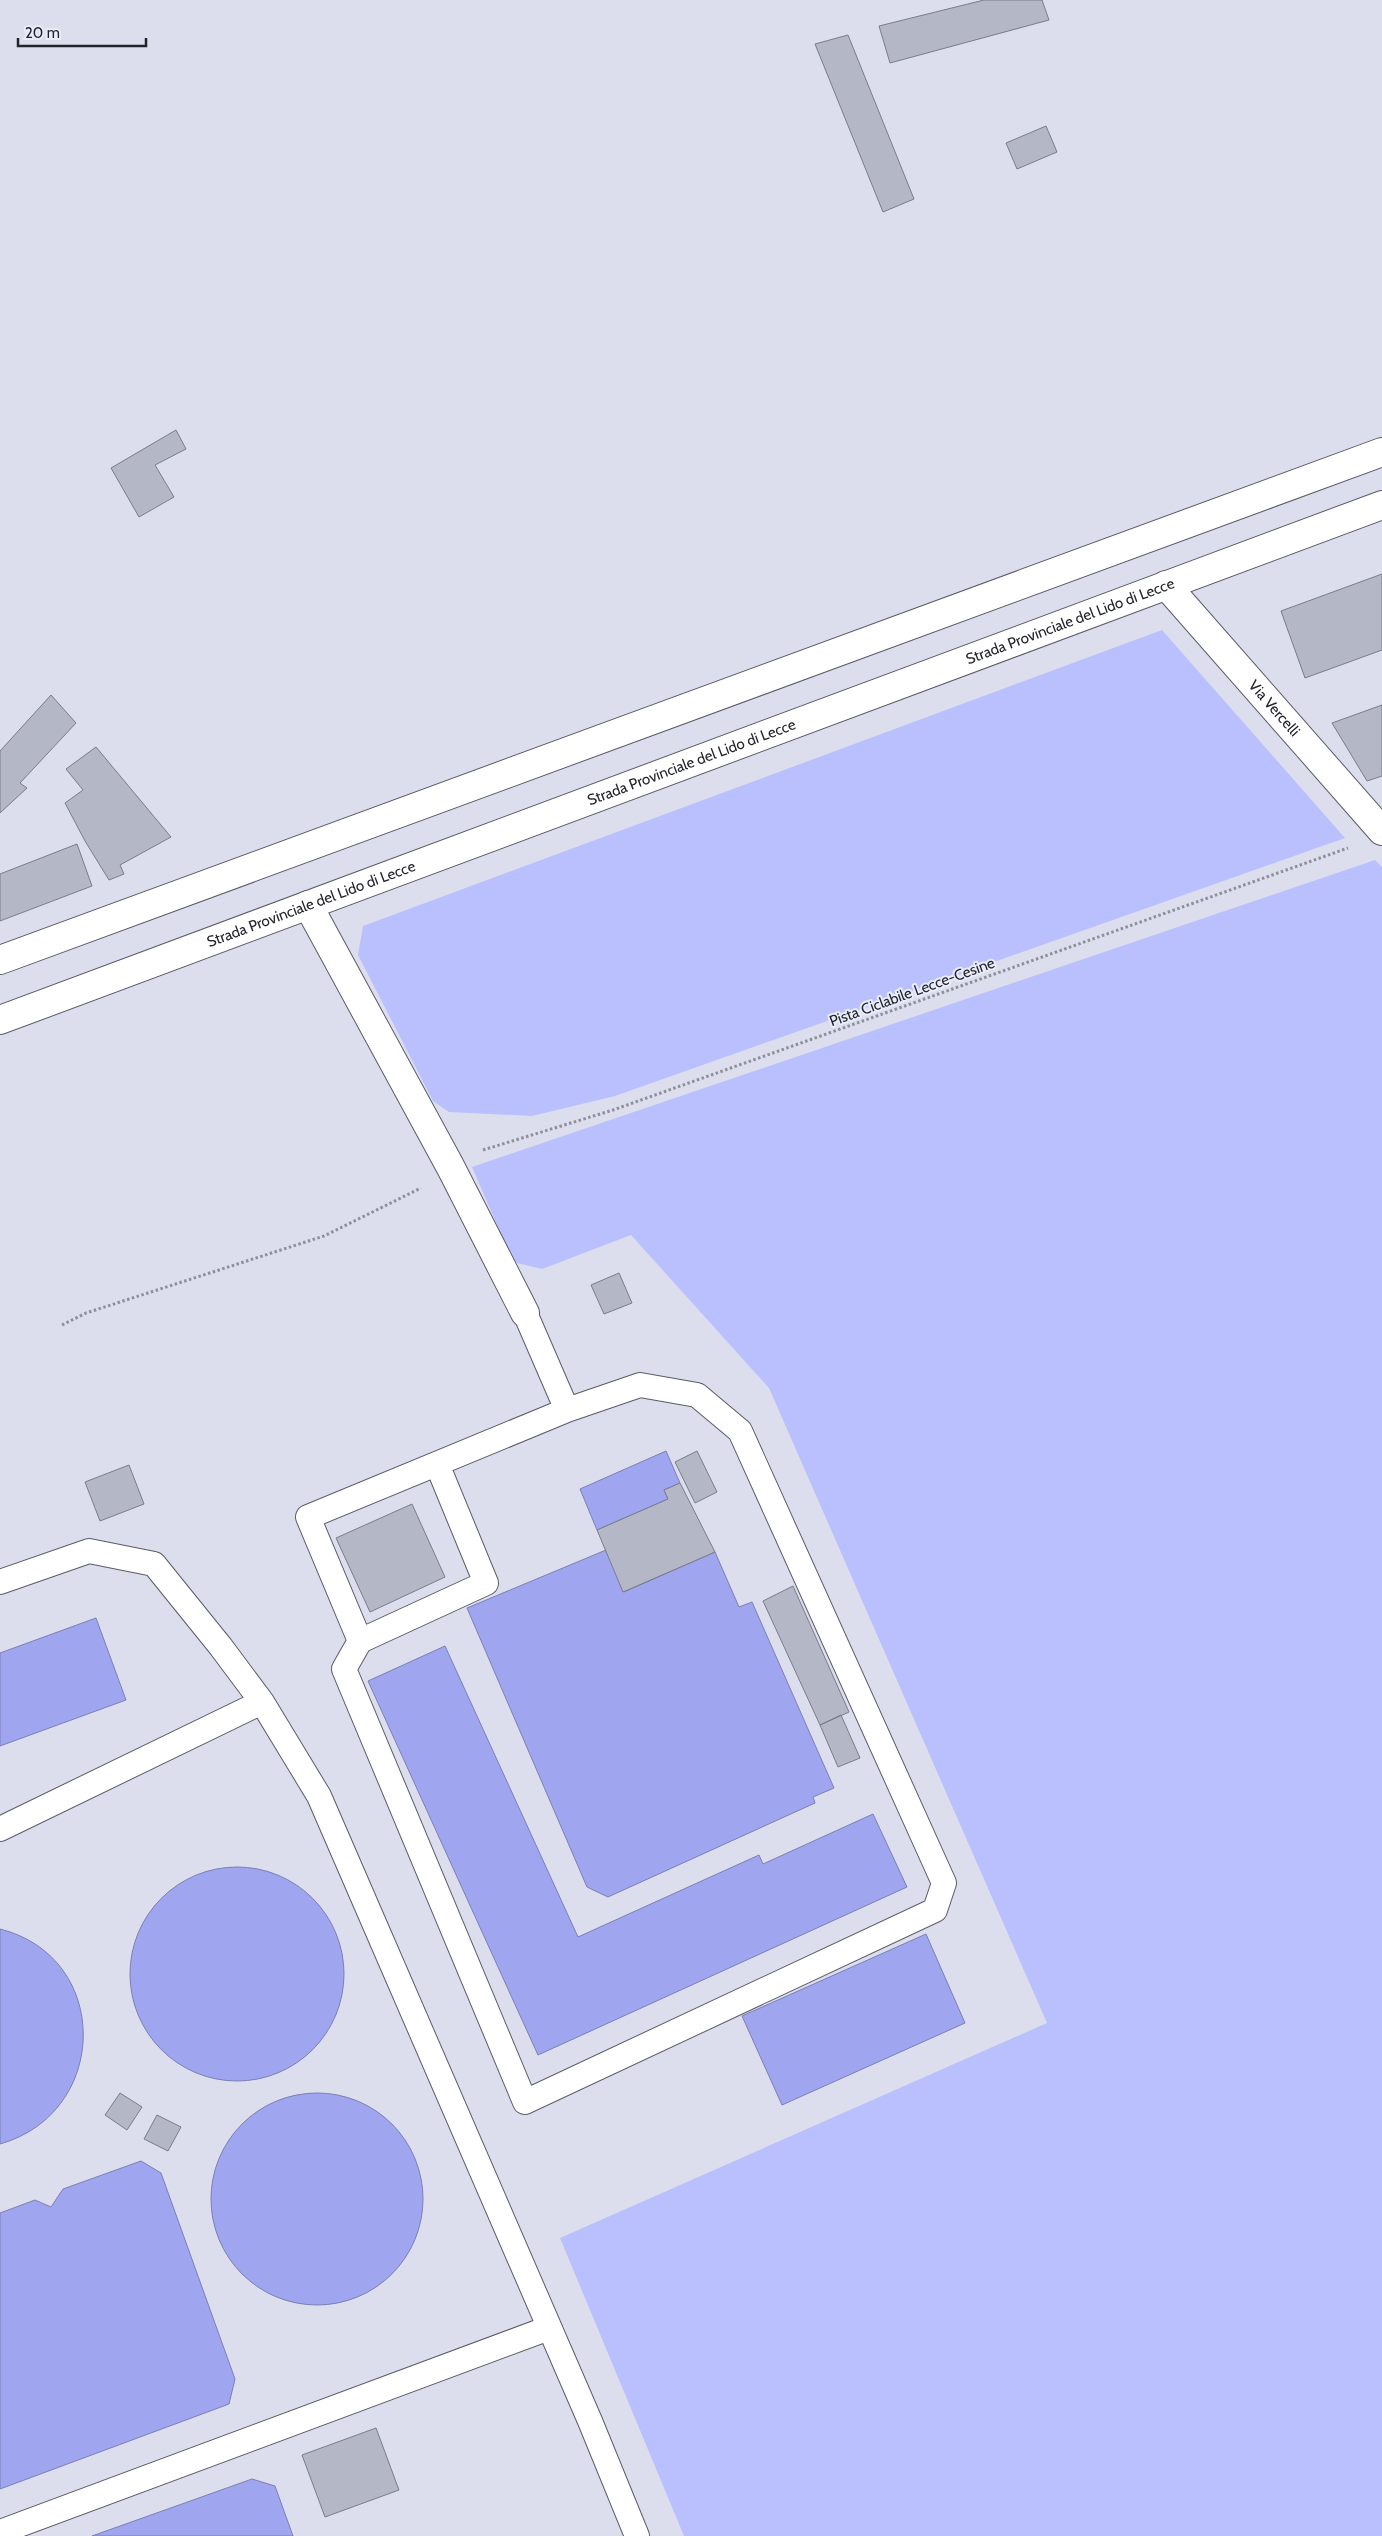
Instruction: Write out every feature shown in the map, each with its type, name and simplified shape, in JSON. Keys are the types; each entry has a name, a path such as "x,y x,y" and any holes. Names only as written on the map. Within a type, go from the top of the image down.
{"main road":[{"path":"0,960 1382,452"},
{"name":"Strada Provinciale del Lido di Lecce","path":"0,1020 1382,505"},
{"name":"Via Vercelli","path":"1166,585 1382,830"},
{"path":"308,905 450,1166 525,1313"}],"lane":[{"path":"525,1313 567,1410"},
{"path":"360,1641 308,1517 567,1410 640,1385 697,1394 740,1431 944,1883 935,1910 525,2102 344,1669 360,1641 486,1583 437,1464"},
{"path":"0,1582 89,1551 154,1564 221,1647 262,1702 319,1796 637,2536"},
{"path":"0,1829 262,1702"},
{"path":"0,2532 549,2328"}],"path":[{"name":"Pista Ciclabile Lecce-Cesine","path":"62,1325 86,1313 324,1236 421,1188 450,1166 473,1153 613,1110 1354,846"}],"shaded area":[{"path":"1162,630 1345,838 615,1096 532,1116 449,1112 433,1101 358,955 363,926"},
{"path":"1375,860 1382,867 1382,2536 684,2536 560,2238 1047,2023 769,1388 631,1235 542,1269 513,1262 472,1167"},
{"path":"666,1451 680,1483 664,1490 668,1499 597,1530 580,1489"},
{"path":"606,1550 624,1592 715,1552 739,1607 752,1602 834,1788 813,1797 815,1803 608,1897 587,1887 467,1608"},
{"path":"96,1618 126,1700 0,1746 0,1653"},
{"path":"445,1646 578,1937 759,1855 763,1864 873,1814 907,1887 538,2055 368,1681"},
{"path":"237,1867 258,1869 287,1880 305,1892 319,1906 331,1924 339,1943 344,1974 342,1995 331,2024 319,2042 305,2056 287,2068 268,2076 237,2081 216,2079 187,2068 169,2056 155,2042 143,2024 135,2005 130,1974 132,1953 143,1924 155,1906 169,1892 187,1880 206,1872"},
{"path":"0,1929 37,1945 63,1970 78,2001 83,2035 78,2070 62,2101 36,2127 0,2144"},
{"path":"926,1934 965,2023 782,2105 742,2016"},
{"path":"317,2093 338,2095 357,2101 376,2111 392,2124 405,2140 415,2159 421,2178 423,2199 421,2220 415,2239 405,2258 392,2274 376,2287 357,2297 338,2303 317,2305 296,2303 277,2297 258,2287 242,2274 229,2258 219,2239 213,2220 211,2199 213,2178 219,2159 229,2140 242,2124 258,2111 277,2101 296,2095"},
{"path":"141,2161 161,2173 235,2379 229,2404 0,2489 0,2213 35,2200 51,2207 63,2189"},
{"path":"252,2479 275,2486 293,2536 92,2536"}],"building":[{"path":"984,0 1042,0 1049,20 890,63 879,26"},
{"path":"848,35 914,199 883,212 815,44"},
{"path":"1046,126 1057,152 1017,169 1006,143"},
{"path":"176,430 186,449 155,465 174,497 139,517 111,468"},
{"path":"1382,574 1382,650 1305,678 1281,611"},
{"path":"51,695 76,723 20,783 27,788 0,813 0,751"},
{"path":"1382,705 1382,776 1367,781 1332,723"},
{"path":"96,747 171,837 120,865 124,874 109,880 65,803 83,790 66,769"},
{"path":"77,844 92,886 0,921 0,874"},
{"path":"619,1273 632,1303 604,1314 591,1285"},
{"path":"697,1451 717,1492 695,1503 675,1462"},
{"path":"129,1465 144,1504 100,1521 85,1482"},
{"path":"680,1483 715,1552 623,1592 597,1530 668,1499 664,1490"},
{"path":"412,1504 445,1577 370,1612 336,1538"},
{"path":"793,1586 849,1712 820,1725 763,1601"},
{"path":"841,1715 860,1758 838,1767 820,1725"},
{"path":"120,2093 142,2107 127,2130 105,2115"},
{"path":"157,2115 181,2127 168,2151 144,2139"},
{"path":"376,2428 399,2490 325,2517 302,2455"}]}
